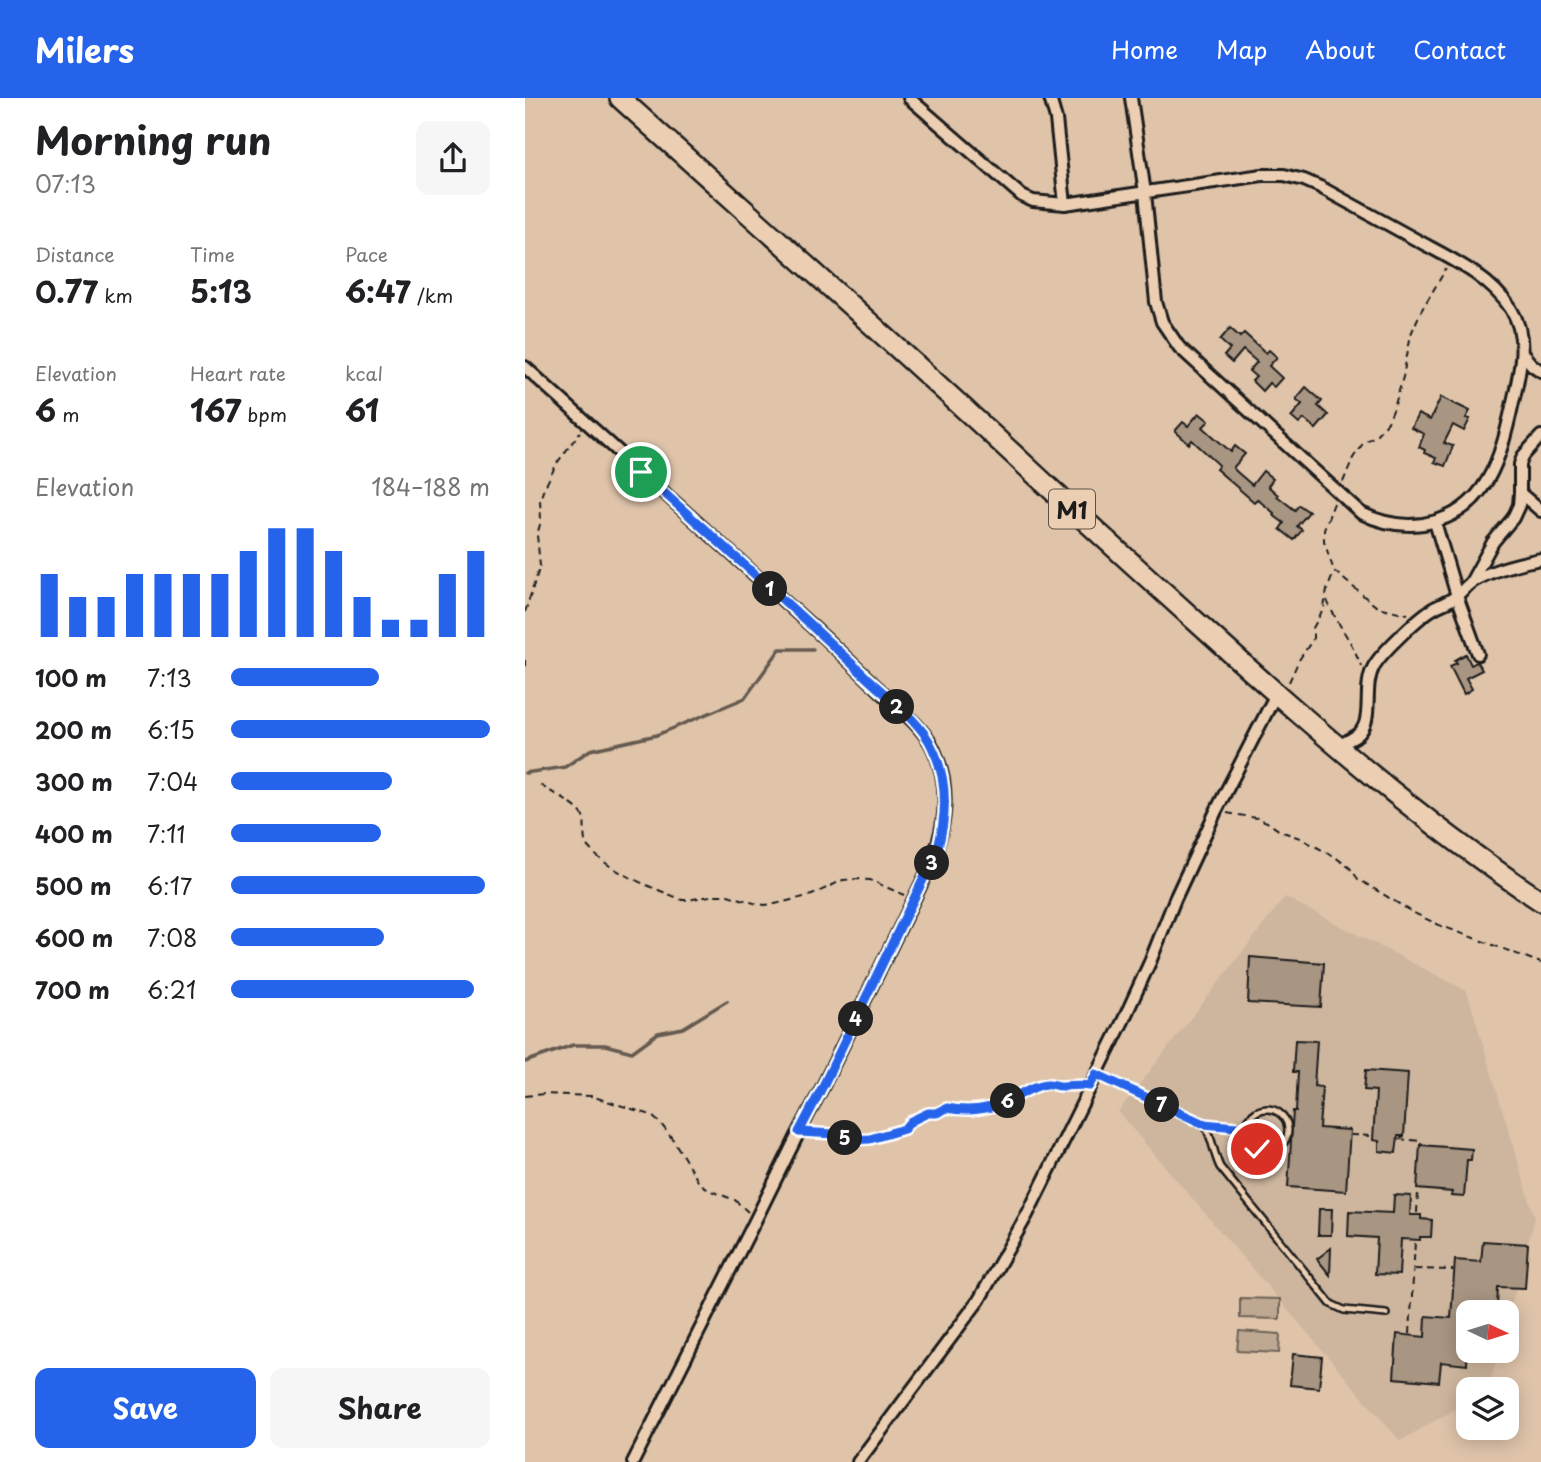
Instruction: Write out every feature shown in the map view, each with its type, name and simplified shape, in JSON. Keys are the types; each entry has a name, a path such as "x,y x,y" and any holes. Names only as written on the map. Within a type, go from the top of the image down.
{"highway":[{"name":"M1","path":"620,98 1337,747 1428,820 1541,901"}],"street":[{"path":"909,98 1022,195 1033,201 1065,204 1145,193 1244,176 1284,175 1319,187 1481,278 1513,312 1522,353 1510,416 1497,462 1485,485 1466,507 1452,516 1416,525 1388,524 1361,513 1179,347 1162,322 1156,302 1145,193 1131,98"},
{"path":"1050,98 1056,119 1065,204"},
{"path":"1522,353 1541,371"},
{"path":"525,367 851,662 921,729 931,744 943,778 945,816 937,851 823,1086 633,1462"},
{"path":"1337,747 1356,736 1366,722 1367,687 1372,668 1381,656 1426,613 1457,596 1471,582 1493,542 1513,518 1519,505 1520,464 1523,456 1541,436"},
{"path":"1520,492 1541,511"},
{"path":"1435,522 1478,654"},
{"path":"1471,582 1488,574 1541,559"},
{"path":"858,1462 979,1300 1027,1215 1129,1008 1216,811 1279,696"}],"lane":[{"path":"1096,1074 1204,1124 1247,1128"},
{"path":"1266,1110 1280,1114 1287,1133 1276,1149 1263,1151 1248,1140 1247,1128 1253,1114 1266,1110"},
{"path":"1204,1124 1210,1133 1220,1167 1331,1304 1344,1310 1386,1314"}],"path":[{"path":"1426,613 1409,615 1377,607 1334,571 1324,541 1324,529 1353,458 1364,443 1388,422 1403,377 1411,334 1421,311 1452,260"},
{"path":"525,612 540,566 537,535 541,521 540,500 557,463 587,423"},
{"path":"1279,696 1313,639 1314,628 1334,571"},
{"path":"1326,598 1357,656 1367,687"},
{"path":"525,660 525,672"},
{"path":"540,785 577,809 583,817 585,844 596,856 621,873 682,900 715,894 765,905 775,904 812,895 843,880 857,879 870,880 914,900"},
{"path":"1216,811 1257,817 1335,857 1350,868 1358,879 1414,914 1541,963"},
{"path":"799,1132 835,1134 848,1140 870,1139 904,1129 911,1121 947,1108 981,1109 994,1106 1009,1101 1024,1091 1047,1084 1061,1087 1080,1084 1090,1086"},
{"path":"525,1096 591,1096 651,1115 674,1141 698,1181 709,1190 736,1200 756,1219"},
{"path":"1351,1135 1372,1136"},
{"path":"1399,1139 1421,1141 1421,1144"},
{"path":"1417,1213 1418,1191"},
{"path":"1410,1334 1415,1241"},
{"path":"1414,1269 1453,1270"}],"shaded area":[{"path":"1285,897 1467,991 1535,1218 1513,1300 1456,1300 1456,1363 1496,1363 1491,1377 1456,1377 1456,1409 1400,1441 1118,1112"},
{"path":"1240,1298 1280,1299 1280,1319 1240,1318"},
{"path":"1239,1331 1280,1334 1279,1353 1237,1351"}],"building":[{"path":"1230,328 1240,337 1244,333 1266,353 1269,350 1277,357 1269,366 1282,378 1274,387 1269,383 1262,391 1252,381 1256,377 1249,371 1257,362 1243,350 1232,363 1224,356 1230,349 1220,340"},
{"path":"1306,387 1322,401 1318,406 1328,415 1316,429 1304,419 1299,424 1291,417 1302,404 1296,399"},
{"path":"1441,397 1470,411 1466,418 1470,419 1464,431 1453,425 1444,443 1453,446 1445,466 1434,462 1436,458 1424,453 1425,450 1419,447 1424,434 1411,428 1418,414 1430,420"},
{"path":"1199,413 1209,421 1203,427 1214,437 1231,452 1235,446 1245,454 1233,468 1237,472 1252,485 1263,471 1273,479 1268,486 1277,496 1295,510 1299,505 1309,512 1297,526 1302,530 1294,540 1280,529 1284,523 1273,515 1274,513 1257,499 1254,502 1216,469 1219,465 1192,440 1189,444 1175,431 1183,422 1188,426"},
{"path":"1466,654 1471,665 1477,662 1482,670 1466,678 1472,689 1464,694 1450,666"},
{"path":"1250,957 1324,963 1321,1007 1248,1003"},
{"path":"1295,1040 1317,1041 1314,1086 1322,1087 1319,1128 1350,1130 1346,1191 1288,1187 1298,1072 1293,1072"},
{"path":"1366,1070 1408,1073 1404,1136 1398,1136 1396,1153 1379,1151 1379,1141 1373,1140 1376,1091 1364,1090"},
{"path":"1420,1145 1472,1149 1471,1160 1467,1160 1464,1197 1451,1196 1452,1192 1417,1189"},
{"path":"1394,1195 1411,1196 1410,1215 1421,1215 1421,1219 1432,1220 1431,1237 1420,1237 1420,1240 1401,1239 1399,1275 1375,1274 1377,1238 1348,1236 1349,1211 1393,1213"},
{"path":"1319,1209 1332,1209 1331,1235 1318,1235"},
{"path":"1483,1241 1528,1244 1525,1288 1498,1287 1497,1300 1456,1300 1456,1363 1467,1365 1441,1362 1439,1382 1394,1378 1397,1334 1425,1337 1426,1316 1451,1318 1455,1260 1481,1262"},
{"path":"1331,1248 1330,1275 1317,1259"},
{"path":"1293,1354 1322,1357 1319,1388 1290,1385"}],"waterway":[{"path":"525,773 565,767 590,750 657,735 745,698 780,649 813,649"},
{"path":"525,1062 573,1045 605,1045 632,1052 658,1033 683,1028 727,1001"}],"route":[{"path":"641,472 921,729 931,744 943,778 945,816 937,851 799,1132 835,1134 848,1140 870,1139 904,1129 911,1121 947,1108 981,1109 994,1106 1009,1101 1024,1091 1047,1084 1061,1087 1080,1084 1090,1086 1096,1074 1204,1124 1247,1128 1248,1140 1257,1149"}]}
